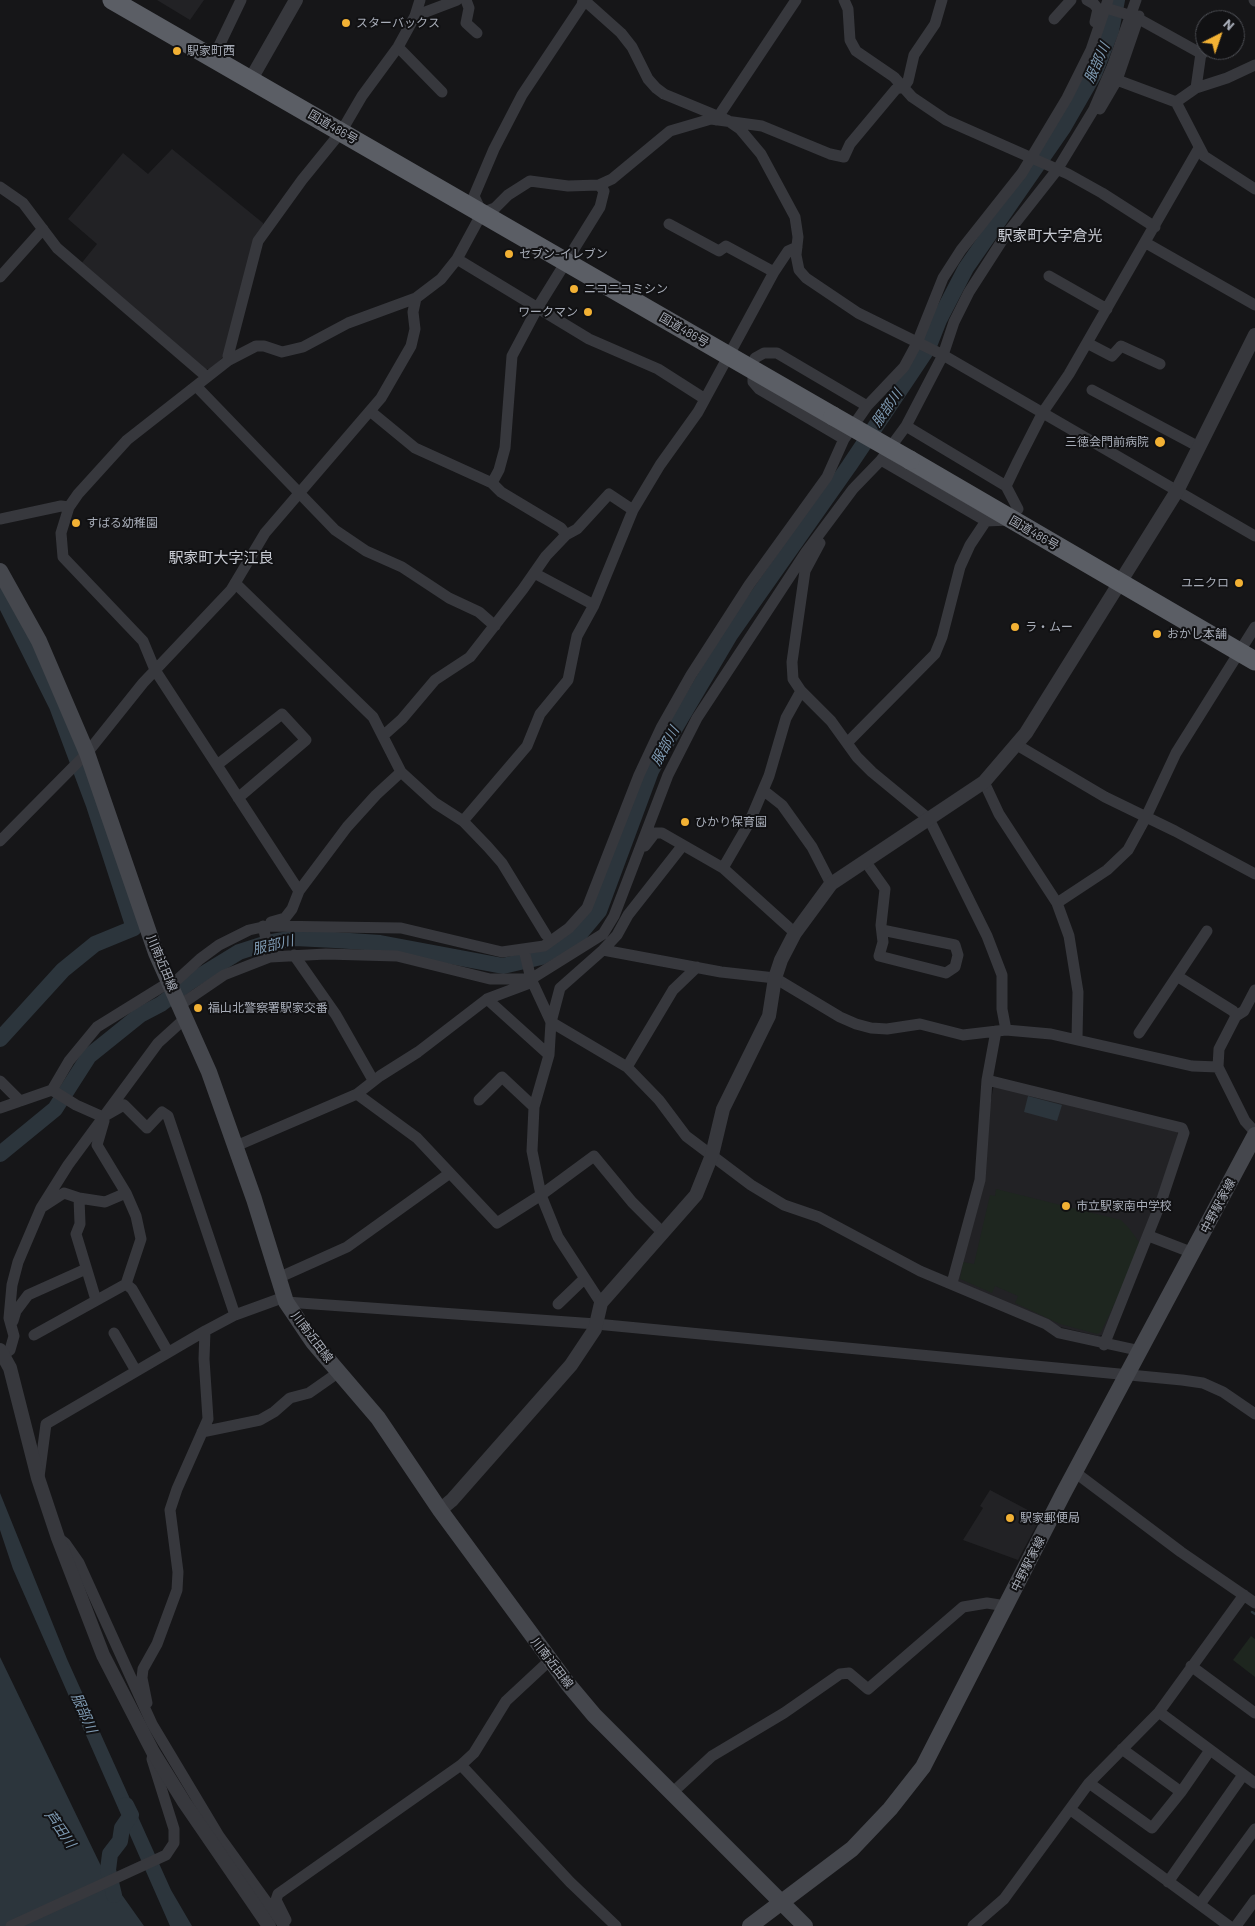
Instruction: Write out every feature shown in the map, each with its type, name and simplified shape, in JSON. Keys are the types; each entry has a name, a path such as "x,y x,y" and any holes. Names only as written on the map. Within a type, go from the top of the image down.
{"highway":[{"name":"国道486号","path":"112,0 254,74 344,127 484,205 569,257 1015,515 1250,645"},
{"name":"国道486号","path":"136,0 218,48 254,74"}],"main road":[{"name":"川南近田線","path":"0,570 39,640 87,753 156,953 209,1072 236,1146 286,1302 313,1342 378,1418 440,1510 548,1661 594,1715 805,1926"},
{"name":"中野駅家線","path":"750,1926 852,1849 890,1809 922,1767 1255,1133"}],"street":[{"path":"218,48 241,0"},
{"path":"254,74 296,0"},
{"path":"229,360 228,356 258,241 302,180 344,127 362,96 398,47 415,16 420,0"},
{"path":"415,16 458,0"},
{"path":"466,0 469,8 466,23 477,33"},
{"path":"299,891 155,670 143,641 63,557 61,532 69,507 78,494 127,440 229,360 256,346 264,346 282,352 303,347 348,323 416,298 441,279 457,259 484,205 522,95 584,0 621,33 632,48 648,79 664,94 740,126 762,126 830,154 844,157 850,144 896,90 904,87 908,81 914,55 935,24 942,0"},
{"path":"484,205 530,181 568,186 599,185 612,179 670,131 720,118 796,0"},
{"path":"844,0 848,9 850,40 856,51 883,68 912,97 946,120 1068,174 1155,227"},
{"path":"1054,19 1071,0"},
{"path":"1087,0 1098,9 1093,31 1097,34"},
{"path":"1094,109 1101,109 1117,80 1134,17 1136,0"},
{"path":"180,1004 224,975 270,955 397,956 490,979 530,976 549,970 603,934 614,916 668,775 697,718 828,522 853,489 881,460 906,426 943,355 954,322 986,263 1057,170 1094,109 1134,17 1144,0"},
{"path":"0,1108 54,1091 69,1060 97,1027 170,986 219,945 249,930 265,928 401,928 502,952 544,946 569,928 587,908 622,816 661,728 691,675 749,585 827,476 844,440 867,406 904,367 917,343 943,278 961,250 1033,160 1067,98 1097,34 1107,4 1195,50"},
{"path":"398,47 442,92"},
{"path":"1196,88 1201,60"},
{"path":"1176,102 1196,88 1227,78 1255,65"},
{"path":"1117,80 1176,102 1204,156 1255,189"},
{"path":"740,126 761,154 784,193 795,217 798,237 796,256 799,270 806,278 858,313 943,355 1255,536"},
{"path":"1006,486 1043,412 1087,343 1199,148"},
{"path":"492,483 499,470 505,448 512,356 538,307 600,207 604,192 599,185"},
{"path":"0,187 22,203 57,248 207,377"},
{"path":"669,224 719,252 726,246 774,272"},
{"path":"0,277 43,229"},
{"path":"1146,243 1255,305"},
{"path":"463,821 527,746 540,714 568,680 577,636 594,605 633,510 705,399 774,272 788,251 797,247"},
{"path":"457,259 589,339 658,369 705,399"},
{"path":"1049,276 1107,309"},
{"path":"0,841 87,753 155,670 235,583 265,533 381,398 410,346 415,329 413,312 416,298"},
{"path":"440,1510 452,1500 571,1365 596,1329 602,1303 696,1195 712,1155 723,1109 769,1016 775,978 781,960 795,933 831,884 984,782 1017,745 1177,491 1255,335"},
{"path":"1087,343 1112,356 1121,346 1160,364"},
{"path":"844,440 759,389 753,382 754,364 764,353 777,353 867,406"},
{"path":"197,387 335,530 366,551 402,568 449,598 478,612 495,626"},
{"path":"1092,390 1199,447"},
{"path":"370,411 415,448 492,483 501,492 561,528 566,535"},
{"path":"881,460 986,521 1015,515 1006,486 906,426"},
{"path":"384,735 402,719 435,680 470,657 546,556 566,535 577,528 609,494 633,510"},
{"path":"0,519 60,506 69,507"},
{"path":"848,742 935,654 942,637 960,567 970,545 986,521"},
{"path":"828,522 830,524 805,571 792,662 793,679 800,691 848,742 857,757 872,772 930,819 987,936 1002,975 1001,1030 987,1080 980,1180 952,1283"},
{"path":"534,573 594,605"},
{"path":"235,583 373,716 401,772 435,803 463,821 502,863 546,936"},
{"path":"1057,903 1107,870 1128,850 1176,753 1250,645"},
{"path":"723,868 749,822 763,790 786,718 800,691"},
{"path":"217,765 282,714 306,740 238,798"},
{"path":"1017,745 1105,797 1255,874"},
{"path":"265,928 271,922 285,918 292,909 299,891 346,827 376,794 401,772"},
{"path":"984,782 999,814 1057,903 1069,936 1078,992 1077,1038"},
{"path":"763,790 782,805 812,847 831,884"},
{"path":"637,855 655,833 662,833 723,868 795,933"},
{"path":"602,1303 584,1279 558,1237 541,1195 532,1151 534,1107 549,1055 552,1022 560,988 604,950 617,935 628,915 683,845"},
{"path":"865,861 885,889 882,930 883,942 879,956 946,973 954,968 958,955 954,945 882,930"},
{"path":"265,928 270,955"},
{"path":"524,950 542,941 546,936 569,928"},
{"path":"1139,1033 1206,931"},
{"path":"524,950 530,976 552,1022 627,1067 659,1100 686,1136 751,1185 784,1204 819,1217 887,1254 1046,1324 1060,1333 1104,1345 1141,1351"},
{"path":"604,950 697,967 775,978 856,1024 888,1029 920,1024 963,1035 1001,1030 1077,1038 1192,1066 1218,1067"},
{"path":"294,955 336,1015 373,1080"},
{"path":"627,1067 674,990 697,967"},
{"path":"236,1146 357,1094 373,1080 418,1052 487,999 528,984 530,976"},
{"path":"1177,976 1233,1011 1236,1016"},
{"path":"1255,990 1244,1011 1236,1016 1218,1049 1218,1067 1245,1121 1255,1133"},
{"path":"487,999 549,1055"},
{"path":"187,1021 180,1023 158,1043 41,1208 18,1262 12,1285 11,1324 14,1336 13,1345 2,1353 10,1368 38,1478 58,1538 103,1654 153,1752 184,1802 269,1926"},
{"path":"479,1100 502,1076 534,1107"},
{"path":"987,1080 1182,1128 1184,1133 1149,1236 1104,1345"},
{"path":"0,1081 20,1101"},
{"path":"54,1091 76,1105 104,1117"},
{"path":"357,1094 417,1138 497,1222 541,1195 594,1156 632,1202 663,1233"},
{"path":"34,1335 126,1284 141,1239 136,1216 126,1193 97,1145 104,1117 124,1105 147,1128 162,1112 168,1116 235,1315"},
{"path":"278,1278 346,1248 450,1173"},
{"path":"41,1208 64,1193 105,1202 126,1193"},
{"path":"80,1198 80,1224 76,1234 96,1300"},
{"path":"1149,1236 1193,1253"},
{"path":"11,1324 16,1311 28,1295 86,1269"},
{"path":"558,1304 584,1279"},
{"path":"126,1284 132,1289 168,1352"},
{"path":"38,1478 46,1424 205,1331 235,1315 278,1299 286,1302 596,1324 1130,1371 1203,1383 1223,1392 1255,1414"},
{"path":"152,1724 142,1678 143,1669 160,1636 176,1590 178,1572 170,1510 177,1488 208,1419 204,1359 205,1331"},
{"path":"114,1333 136,1371"},
{"path":"202,1432 260,1420 274,1412 290,1398 309,1393 338,1372"},
{"path":"1076,1473 1181,1552 1255,1603"},
{"path":"58,1538 65,1542 80,1563 152,1724 219,1836 284,1926"},
{"path":"973,1926 1000,1903 1071,1810 1089,1783 1159,1712 1244,1595"},
{"path":"672,1793 712,1756 784,1713 840,1674 849,1673 868,1689 963,1607 987,1603 1006,1606"},
{"path":"289,1926 276,1900 278,1894 461,1765 474,1753 506,1701 548,1661"},
{"path":"1191,1666 1255,1713"},
{"path":"1159,1712 1255,1783"},
{"path":"1122,1749 1181,1792"},
{"path":"1089,1783 1152,1828 1181,1792 1210,1750"},
{"path":"11,1926 166,1855 174,1843 174,1828 152,1759 153,1752"},
{"path":"461,1765 570,1882 616,1926"},
{"path":"1168,1882 1243,1775"},
{"path":"1071,1810 1229,1926"},
{"path":"1200,1904 1255,1829"},
{"path":"1236,1926 1255,1900"}],"shaded area":[{"path":"157,0 204,0 190,20"},
{"path":"172,149 263,223 223,357 211,369 204,369 80,265 97,244 68,219 123,153 148,174"},
{"name":"市立駅家南中学校","path":"994,1084 1177,1132 1180,1137 1130,1280 1102,1335 1098,1336 1060,1327 957,1281"},
{"path":"996,1189 1121,1220 1142,1246 1101,1332 1097,1334 1060,1324 1015,1303 1018,1296 995,1286 992,1293 960,1279 963,1262 974,1264 990,1195 995,1196"},
{"path":"990,1490 1041,1517 1018,1560 963,1540 983,1508 980,1506"},
{"path":"1251,1636 1255,1639 1255,1677 1233,1660"}],"water":[{"path":"1028,1096 1062,1105 1057,1121 1024,1112"},
{"path":"0,1493 67,1659 171,1890 192,1926 170,1926 13,1569 0,1530"},
{"name":"芦田川","path":"0,1657 100,1864 144,1926 0,1926"}],"waterway":[{"name":"服部川","path":"0,1154 55,1109 89,1056 140,1015 161,1004 190,982 239,952 267,943 295,938 335,940 380,943 503,966 541,957 579,935 599,911 651,771 665,745 730,635 849,466 928,348 939,320 966,268 1063,128 1094,74 1111,31 1117,0"},
{"path":"0,592 57,706 94,805 134,928 95,944 63,970 0,1039"},
{"name":"服部川","path":"114,1895 108,1870 110,1854 120,1841 122,1828 131,1815 126,1805"}],"place":[{"name":"スターバックス","path":"346,23"},
{"name":"駅家町西","path":"177,51"},
{"name":"セブン-イレブン","path":"509,254"},
{"name":"ニコニコミシン","path":"574,289"},
{"name":"ワークマン","path":"588,312"},
{"name":"三徳会門前病院","path":"1160,442"},
{"name":"すばる幼稚園","path":"76,523"},
{"name":"ユニクロ","path":"1239,583"},
{"name":"ラ・ムー","path":"1015,627"},
{"name":"おかし本舗","path":"1157,634"},
{"name":"ひかり保育園","path":"685,822"},
{"name":"福山北警察署駅家交番","path":"198,1008"},
{"name":"市立駅家南中学校","path":"1066,1206"},
{"name":"駅家郵便局","path":"1010,1518"}],"district":[{"name":"駅家町大字倉光","path":"1050,236"},
{"name":"駅家町大字江良","path":"221,558"}]}
